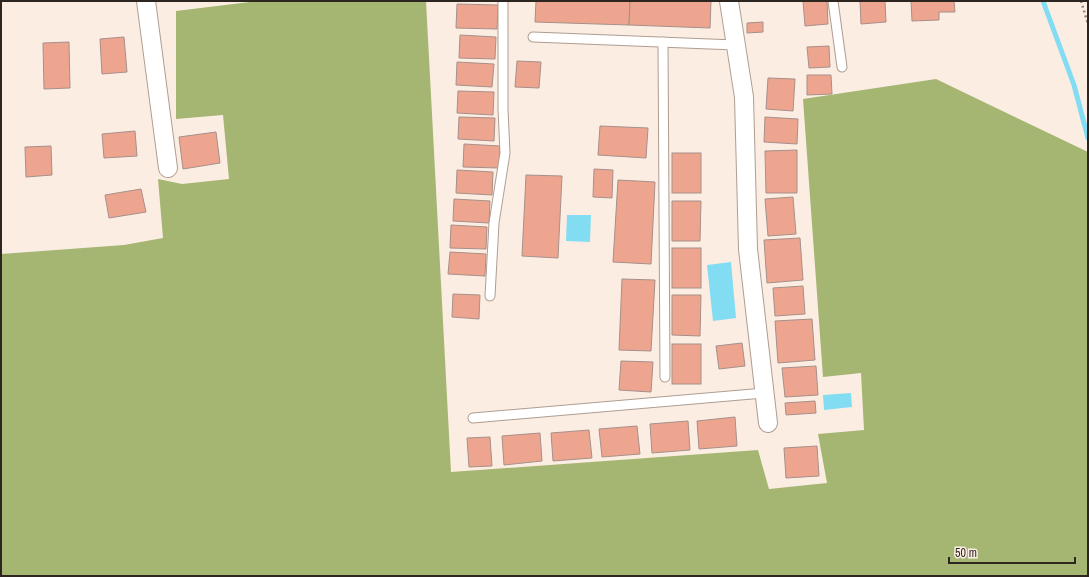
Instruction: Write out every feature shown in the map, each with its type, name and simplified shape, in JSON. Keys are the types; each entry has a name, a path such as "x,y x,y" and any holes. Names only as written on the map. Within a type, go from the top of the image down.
{"street":[{"path":"146,1 168,168"},
{"path":"730,1 735,45 744,96 748,249 768,423"}],"lane":[{"path":"490,296 494,223 505,153 503,108 503,1"},
{"path":"833,1 842,67"},
{"path":"533,37 735,45"},
{"path":"663,42 665,376"},
{"path":"473,418 765,393"}],"path":[{"path":"1081,1 1088,24"}],"green space":[{"path":"259,1 426,1 451,472 758,450 769,489 827,483 818,434 864,430 861,373 823,377 803,99 936,79 1088,152 1088,576 1,576 1,254 124,245 163,238 158,179 182,184 229,179 223,115 176,119 176,11"}],"water":[{"path":"567,215 591,215 590,242 566,241"},
{"path":"731,262 736,318 713,321 707,265"},
{"path":"851,393 852,407 824,410 823,395"}],"building":[{"path":"536,1 630,1 629,25 535,22"},
{"path":"630,1 711,1 710,28 629,25"},
{"path":"803,1 827,1 828,24 805,26"},
{"path":"860,1 885,1 886,22 861,24"},
{"path":"911,1 954,1 955,12 939,12 939,20 912,21"},
{"path":"457,4 498,5 497,29 456,28"},
{"path":"763,22 763,32 747,33 747,23"},
{"path":"460,35 496,37 495,59 459,58"},
{"path":"124,37 127,72 102,74 100,39"},
{"path":"69,42 70,88 44,89 43,43"},
{"path":"829,46 830,67 809,68 807,47"},
{"path":"517,61 541,62 539,88 515,87"},
{"path":"457,62 494,64 492,87 456,85"},
{"path":"807,75 831,75 832,94 807,95"},
{"path":"768,78 795,79 793,111 766,109"},
{"path":"458,91 494,92 493,115 457,113"},
{"path":"459,117 495,118 494,141 458,139"},
{"path":"765,117 798,119 797,144 764,142"},
{"path":"600,126 648,128 646,158 598,155"},
{"path":"135,131 137,156 104,158 102,134"},
{"path":"216,132 220,163 183,169 179,137"},
{"path":"464,144 500,146 499,168 463,167"},
{"path":"51,146 52,175 26,177 25,147"},
{"path":"797,150 797,193 766,193 765,151"},
{"path":"672,153 701,153 701,193 672,193"},
{"path":"594,169 613,170 612,198 593,197"},
{"path":"457,170 493,172 492,195 456,193"},
{"path":"526,175 562,176 558,258 522,256"},
{"path":"618,180 655,182 651,264 613,262"},
{"path":"141,189 146,212 109,218 105,195"},
{"path":"793,197 796,234 768,236 765,199"},
{"path":"454,199 490,201 489,223 453,221"},
{"path":"672,201 701,201 700,241 672,241"},
{"path":"451,225 487,227 486,249 450,248"},
{"path":"800,238 803,280 767,283 764,240"},
{"path":"672,248 701,248 701,288 672,288"},
{"path":"450,252 486,254 485,276 448,274"},
{"path":"622,279 655,280 651,351 619,350"},
{"path":"803,286 805,314 775,316 773,288"},
{"path":"453,294 480,295 479,319 452,317"},
{"path":"672,295 701,295 700,336 672,335"},
{"path":"812,319 815,360 778,363 775,321"},
{"path":"742,343 745,366 719,369 716,346"},
{"path":"672,344 701,344 701,384 672,384"},
{"path":"621,361 653,362 651,392 619,390"},
{"path":"816,366 818,395 785,397 782,368"},
{"path":"815,401 816,413 786,415 785,403"},
{"path":"735,417 737,446 699,449 697,421"},
{"path":"688,421 690,450 652,453 650,424"},
{"path":"637,426 640,454 602,457 599,429"},
{"path":"589,430 592,458 553,461 551,433"},
{"path":"540,433 542,461 504,465 502,436"},
{"path":"490,437 492,466 469,467 467,438"},
{"path":"817,446 819,476 786,478 784,448"}],"waterway":[{"path":"1043,1 1074,85 1088,138"}]}
